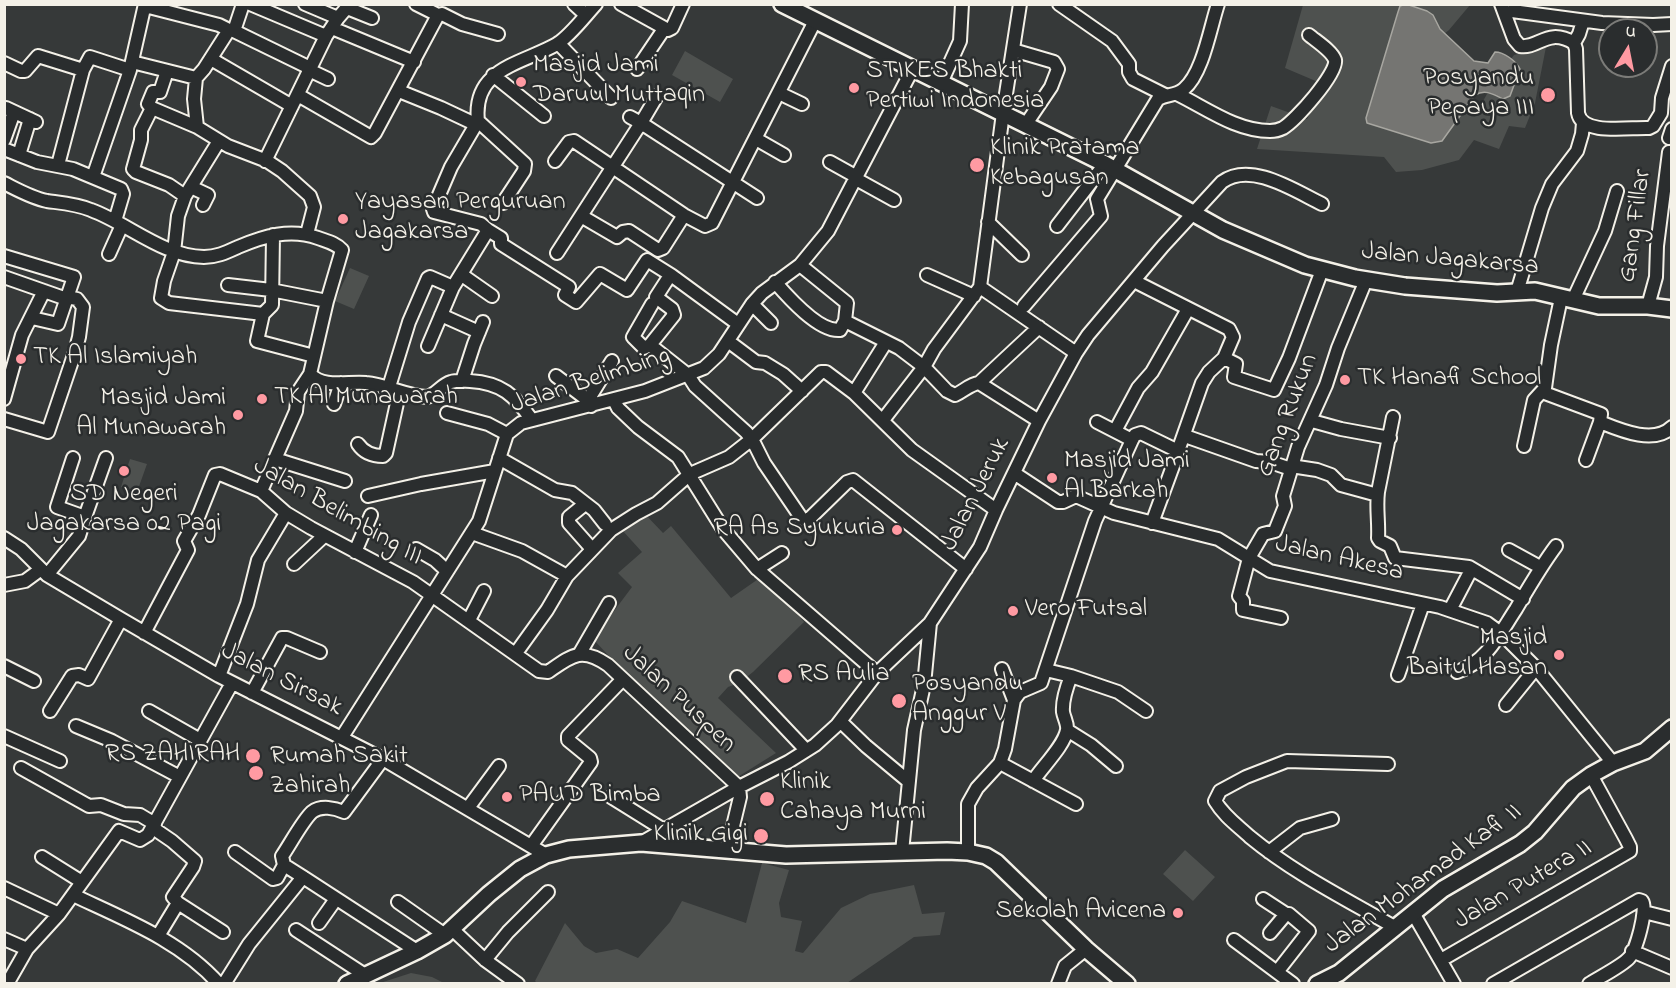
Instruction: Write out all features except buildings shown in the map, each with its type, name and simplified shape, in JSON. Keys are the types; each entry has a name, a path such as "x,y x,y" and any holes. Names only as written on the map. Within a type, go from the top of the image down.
{"main road":[{"name":"Jalan Jagakarsa","path":"782,4 1003,112 1253,244 1322,270 1366,280 1436,288 1497,293 1535,291 1599,306 1648,306 1671,309"},
{"name":"Jalan Mohamad Kafi II","path":"1317,984 1339,973 1457,880 1520,844 1535,832 1573,788 1613,763 1645,751 1671,728"},
{"path":"347,984 417,951 448,932 520,869 546,855 569,849 641,843 786,855 933,850 968,852 986,856 996,862 1086,949 1126,984"}],"street":[{"path":"243,4 234,31 328,79"},
{"path":"250,4 338,19 372,18"},
{"path":"305,4 338,19 414,62"},
{"path":"416,4 462,24 498,34"},
{"path":"574,4 586,15"},
{"path":"597,4 558,44 494,75 483,88 477,105 476,123 451,167 433,209 434,212 481,224 501,238 501,244 569,287 565,295 576,302 600,274 627,290 647,260 738,324"},
{"path":"621,4 668,30 672,28 684,4"},
{"path":"941,83 960,42 962,4"},
{"path":"883,420 977,292 1020,4"},
{"path":"1059,4 1112,41 1129,64 1129,72 1133,79 1245,128 1272,131 1284,127 1306,106 1334,70 1334,57 1309,35"},
{"path":"1057,226 1110,167 1154,105 1184,89 1194,76 1218,4"},
{"path":"1501,4 1514,39 1520,46 1527,47 1550,37 1574,43 1578,113 1583,123 1600,128 1649,128 1653,126 1666,116 1662,98 1671,66"},
{"path":"93,177 131,66 145,5 227,29 227,33 211,59 196,78 194,99 197,128"},
{"path":"1512,11 1602,23 1671,24"},
{"path":"211,59 370,137 375,133 399,92 438,15"},
{"path":"265,161 309,69 338,19"},
{"path":"555,161 569,142 574,141 684,215 705,226 712,223 815,21"},
{"path":"1574,43 1583,21"},
{"path":"637,69 664,29"},
{"path":"558,44 611,98"},
{"path":"1013,50 1054,62 1058,69 1051,87 1026,124"},
{"path":"4,63 21,71 25,70 38,56 83,70"},
{"path":"58,165 83,70 90,57 170,71 196,78"},
{"name":"Jalan Belimbing","path":"342,736 483,513 507,434 521,423 590,403 614,400 645,391 688,375 711,363 752,304 775,282 800,265 828,231 912,69"},
{"path":"166,72 160,92 153,93 148,104 282,171 313,200 314,207 307,234"},
{"path":"494,75 524,102 544,116"},
{"path":"399,92 476,123 525,164 524,171 503,203"},
{"path":"778,93 802,104"},
{"path":"557,253 612,168 635,120 657,96"},
{"path":"152,108 141,130 141,141 133,169 169,185 208,195 203,205"},
{"path":"19,155 23,115"},
{"path":"4,140 23,115"},
{"path":"635,120 757,198"},
{"path":"1516,292 1542,208 1552,184 1577,151 1583,123"},
{"path":"756,139 784,155"},
{"path":"219,141 188,191 178,216 174,252 161,298 169,303 263,314"},
{"path":"4,149 37,162 58,165 93,177 122,190 119,223 109,254"},
{"name":"Gang Fillar","path":"1648,306 1656,277 1656,246 1670,153"},
{"path":"830,162 894,201"},
{"path":"1024,306 1101,216 1097,199 1110,167"},
{"name":"Jalan Jeruk","path":"641,843 788,762 824,738 877,673 930,623 980,547 1039,421 1076,353 1088,335 1134,281 1222,182 1228,178 1241,176 1261,176 1322,204"},
{"path":"4,183 25,194 45,200 65,202 91,209 174,252 203,257 217,256 273,235 307,234 336,245 342,250 310,374 298,392 296,411 261,491"},
{"path":"1524,446 1534,400 1545,388 1551,345 1567,299 1603,236 1617,191"},
{"path":"581,216 615,237 629,231 661,250 684,215"},
{"path":"988,222 1022,255"},
{"path":"428,346 453,287 488,230"},
{"path":"273,235 271,306 263,314 258,342 314,356"},
{"path":"4,256 74,277 64,297 58,324 32,318"},
{"path":"775,282 786,295 822,325 840,330 845,321 847,303 800,265"},
{"path":"1224,358 1236,364 1234,377 1272,391 1289,358 1322,270"},
{"path":"462,275 492,296"},
{"path":"927,275 977,292 1039,327 1076,353"},
{"path":"4,277 77,300 83,307 79,337 48,432 4,419"},
{"path":"389,387 409,322 428,278 453,287"},
{"path":"652,304 633,337 644,348 650,345 674,315 672,309 656,297 667,280"},
{"name":"Gang Rukun","path":"1249,558 1263,534 1275,531 1285,506 1282,496 1298,447 1312,421 1366,280"},
{"path":"1017,696 1041,683 1100,507 1135,435 1141,433 1178,451 1202,383 1209,372 1224,358 1233,337 1232,333 1134,281"},
{"path":"228,285 271,290 327,301"},
{"path":"4,399 22,335 44,291"},
{"path":"752,304 771,323"},
{"path":"1115,431 1138,388 1152,372 1188,309"},
{"path":"441,315 481,327 462,381"},
{"path":"845,321 899,348 924,367 947,391 955,395 964,392 974,383 979,383 1039,327"},
{"path":"728,341 756,362 765,363 783,374 802,391"},
{"path":"854,393 886,342"},
{"path":"650,345 688,375 695,386 752,439 764,463 802,519 808,520 847,482 854,480 966,569"},
{"path":"556,376 590,403 612,361"},
{"path":"516,653 547,610 567,576 611,530 657,503 690,474 729,457 752,439 821,372 826,372 854,393 912,450 996,510"},
{"path":"310,374 318,380 364,383 427,397 432,396 448,383 484,382 507,392 519,402 532,420"},
{"path":"334,404 341,383"},
{"path":"979,383 1039,421"},
{"path":"358,444 367,453 383,456 386,453 397,403 396,396 389,387"},
{"path":"1542,392 1601,414 1586,460"},
{"path":"614,400 618,408 638,427 678,457 711,513 757,569 877,673"},
{"path":"447,413 488,424 507,434"},
{"path":"1393,417 1376,504 1379,514 1378,538 1390,546 1395,558 1469,567 1523,599"},
{"path":"1312,421 1390,438"},
{"path":"1097,422 1132,440"},
{"path":"1600,422 1652,436 1667,432 1671,427"},
{"path":"1185,436 1256,461 1317,470 1331,475 1341,485 1374,494 1378,492"},
{"path":"1152,523 1177,454"},
{"path":"73,458 57,507 85,517"},
{"path":"4,585 25,581 44,573 79,536 106,458"},
{"path":"499,458 555,490 572,493 594,510 605,524"},
{"path":"275,459 345,481"},
{"path":"368,496 495,471"},
{"name":"Jalan Akesa","path":"1014,473 1058,502 1076,496 1100,507 1152,523 1218,539 1270,571 1450,610 1487,623 1502,634 1536,668 1613,763"},
{"name":"Jalan Belimbing III","path":"144,633 188,550 184,541 218,474 261,491 286,513 324,536 413,582 431,595"},
{"path":"585,504 569,517 569,523 592,549"},
{"path":"219,676 247,604 258,560 286,513"},
{"path":"355,552 371,515"},
{"path":"472,533 522,551 567,576"},
{"path":"294,564 324,536"},
{"name":"Jalan Sirsak","path":"4,538 21,549 44,573 144,633 232,683 342,736 546,855"},
{"path":"1457,672 1468,669 1495,644 1540,567 1556,546"},
{"path":"417,549 447,571"},
{"path":"1509,550 1540,567"},
{"path":"757,569 782,553"},
{"path":"1249,558 1239,596 1243,601 1243,610 1281,618"},
{"path":"1450,610 1467,580 1469,567"},
{"path":"469,621 484,591"},
{"name":"Jalan Puspen","path":"431,595 546,673 580,653 599,659 739,787"},
{"path":"580,653 609,603"},
{"path":"1398,675 1423,604"},
{"path":"50,711 72,676 79,675 88,679 121,619"},
{"path":"902,852 914,730 924,685 930,623"},
{"path":"252,693 282,638 320,652"},
{"path":"4,666 34,681"},
{"path":"1506,705 1536,668"},
{"path":"968,852 969,804 977,788 1000,763 1017,696 1002,669"},
{"path":"1046,670 1071,675 1118,692 1146,711"},
{"path":"1033,781 1062,744 1067,730 1063,711 1066,689 1071,675"},
{"path":"736,677 806,750"},
{"path":"531,846 591,762 590,758 568,740 568,736 622,680"},
{"path":"7,984 27,949 59,914 118,831 140,840 148,835 232,683"},
{"path":"149,711 200,740"},
{"path":"840,721 908,781"},
{"path":"76,726 112,741 180,777"},
{"path":"1067,730 1091,745 1116,766"},
{"path":"4,736 60,761"},
{"path":"235,852 273,879 276,878 284,865 282,856 312,812 323,808 335,808 344,812 383,759"},
{"path":"1388,764 1287,761 1246,777 1220,791 1215,801 1223,814 1269,852 1316,884 1396,928"},
{"path":"1000,763 1076,804"},
{"path":"468,808 499,766"},
{"path":"21,768 89,806 101,805 124,814 140,815 154,826 195,861 194,867 173,897 178,903 224,932"},
{"name":"Jalan Putera II","path":"1441,960 1630,851 1626,839 1591,775"},
{"path":"727,851 740,797 739,787"},
{"path":"611,797 664,830"},
{"path":"1269,852 1299,828 1332,819"},
{"path":"42,856 82,882"},
{"path":"284,865 417,951"},
{"path":"224,984 249,944 303,877"},
{"path":"4,888 59,914"},
{"path":"485,960 508,932 548,892"},
{"path":"73,895 158,936 201,964 219,984"},
{"path":"319,923 336,899"},
{"path":"1263,899 1291,915 1309,929 1277,972"},
{"path":"398,902 448,932 518,984"},
{"path":"158,936 178,903"},
{"path":"1642,906 1671,919"},
{"path":"1589,984 1629,958 1642,924 1642,906"},
{"path":"1493,984 1642,906"},
{"path":"1413,913 1454,984"},
{"path":"1270,933 1286,914"},
{"path":"296,930 365,975"},
{"path":"4,939 27,949"},
{"path":"1234,940 1293,984"},
{"path":"1058,984 1067,964 1086,949"},
{"path":"1632,951 1671,968"}],"shaded area":[{"path":"1406,4 1433,15 1440,29 1474,61 1488,63 1495,52 1498,52 1509,57 1520,69 1510,96 1503,99 1486,92 1475,95 1442,141 1431,143 1367,123 1366,118 1398,12 1400,6"},
{"path":"1303,5 1470,5 1449,30 1427,48 1456,111 1478,110 1496,78 1514,55 1546,47 1535,103 1525,128 1509,126 1499,149 1474,140 1459,160 1422,170 1396,172 1384,157 1257,149 1271,106 1307,119 1325,85 1285,68"},
{"path":"685,51 733,79 720,102 672,75"},
{"path":"350,268 369,276 354,309 335,301"},
{"path":"130,459 147,464 137,492 121,487"},
{"path":"643,512 663,533 671,526 731,598 764,575 804,622 753,672 739,683 728,687 718,698 776,753 736,778 638,687 593,639 632,587 618,573 642,552 622,530"},
{"path":"1185,850 1215,877 1193,901 1163,874"},
{"path":"762,863 789,870 779,903 781,917 802,921 795,951 803,953 841,908 870,894 914,885 922,914 945,912 940,935 914,937 847,983 538,984 535,981 565,923 584,946 596,953 617,949 638,958 670,922 682,901 746,923"},
{"path":"411,973 432,977 444,983 380,983"}],"place":[{"name":"Masjid Jami Daruul Muttaqin","path":"521,82"},
{"name":"STIKES Bhakti Pertiwi Indonesia","path":"854,88"},
{"name":"Posyandu Pepaya III","path":"1548,95"},
{"name":"Klinik Pratama Kebagusan","path":"977,165"},
{"name":"Yayasan Perguruan Jagakarsa","path":"343,219"},
{"name":"TK Al Islamiyah","path":"21,359"},
{"name":"TK Hanafi School","path":"1345,380"},
{"name":"TK Al Munawarah","path":"262,399"},
{"name":"Masjid Jami Al Munawarah","path":"238,415"},
{"name":"SD Negeri Jagakarsa 02 Pagi","path":"124,471"},
{"name":"Masjid Jami Al Barkah","path":"1052,478"},
{"name":"RA As Syukuria","path":"897,530"},
{"name":"Vero Futsal","path":"1013,611"},
{"name":"Masjid Baitul Hasan","path":"1559,655"},
{"name":"RS Aulia","path":"785,676"},
{"name":"Posyandu Anggur V","path":"899,701"},
{"name":"RS ZAHIRAH","path":"253,756"},
{"name":"Rumah Sakit Zahirah","path":"256,773"},
{"name":"PAUD Bimba","path":"507,797"},
{"name":"Klinik Cahaya Murni","path":"767,799"},
{"name":"Klinik Gigi","path":"761,836"},
{"name":"Sekolah Avicena","path":"1178,913"}]}
